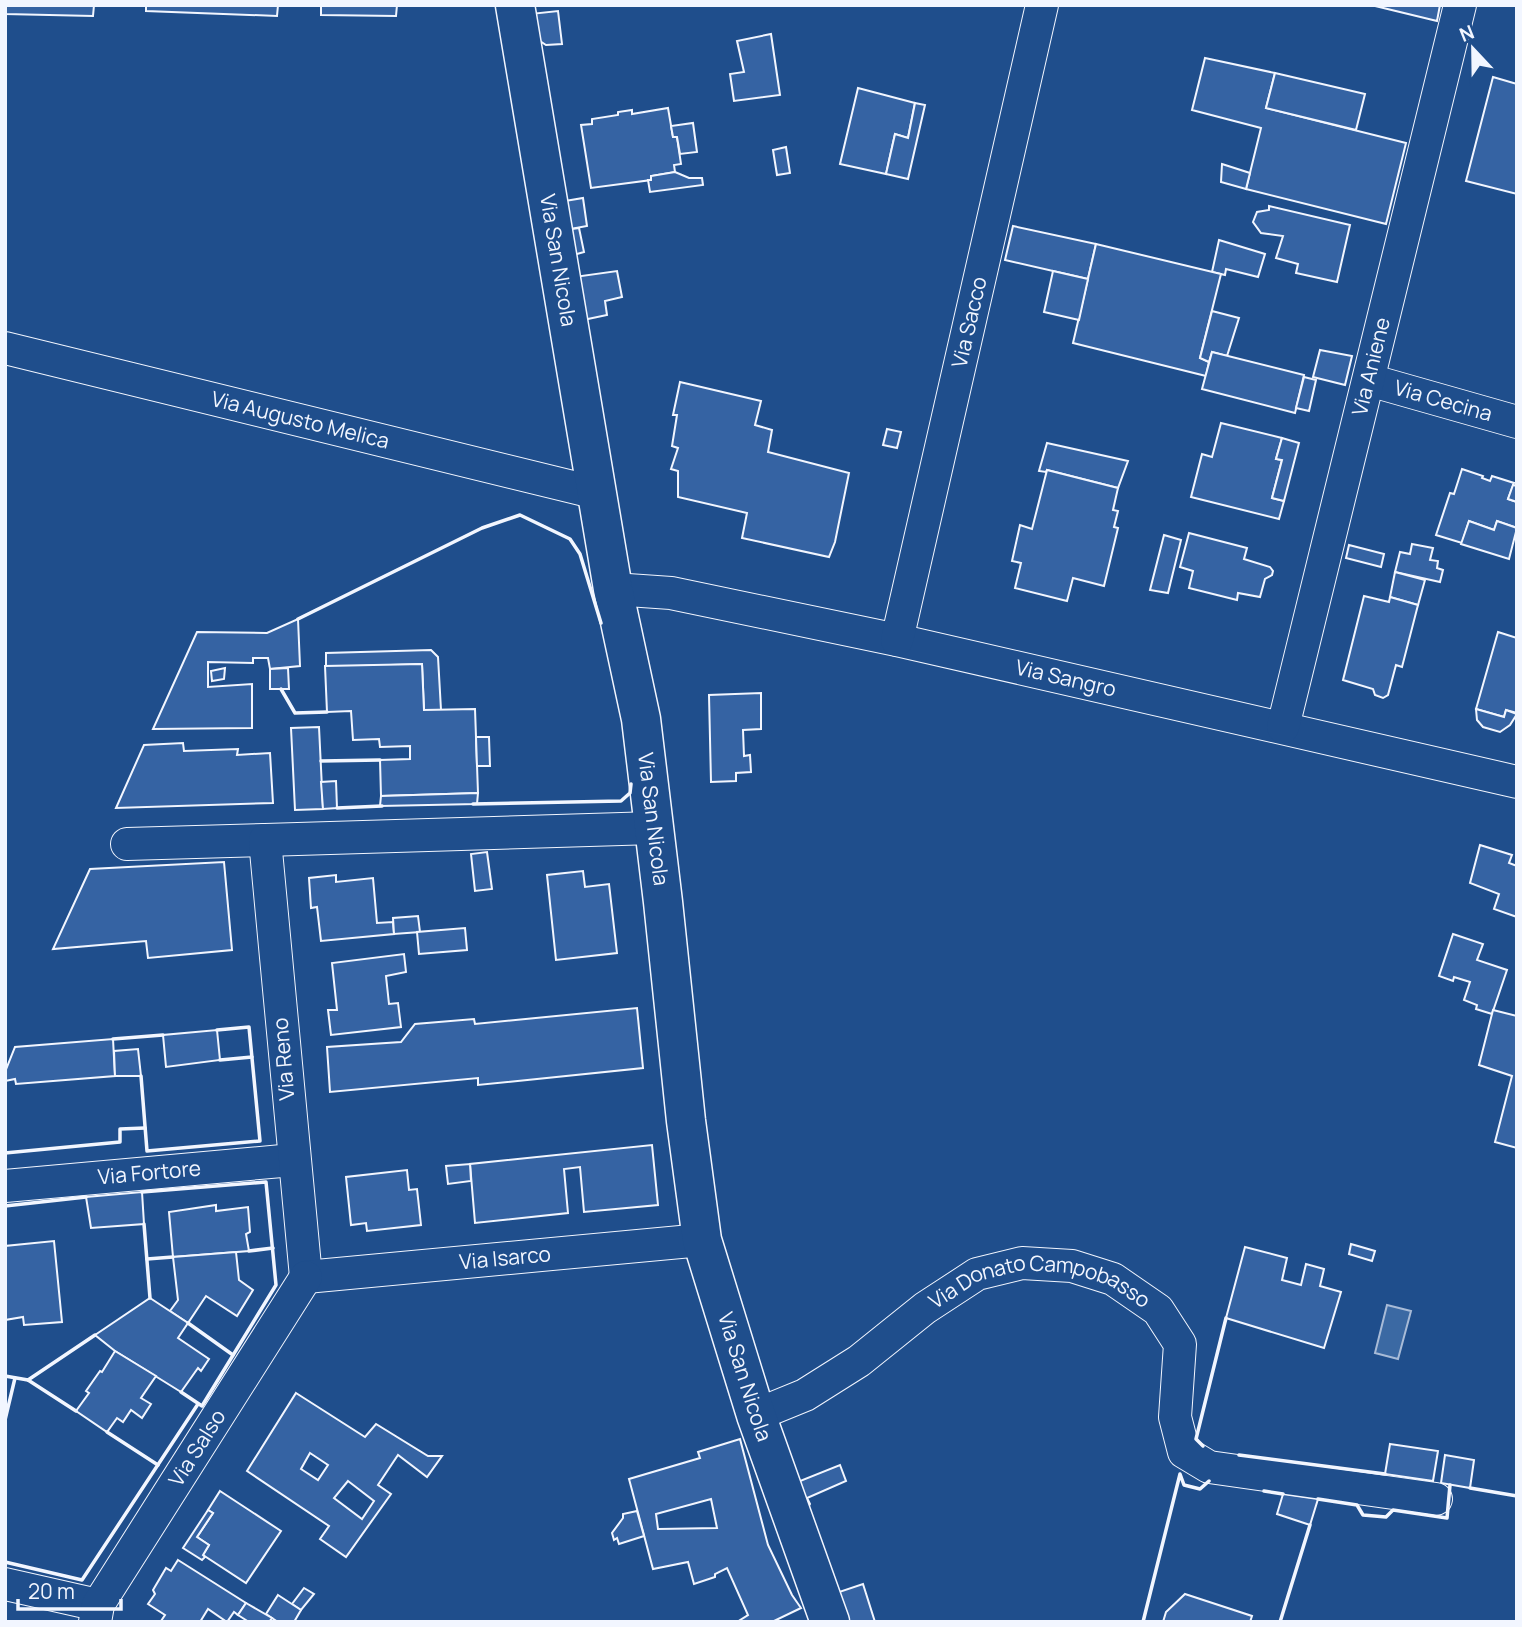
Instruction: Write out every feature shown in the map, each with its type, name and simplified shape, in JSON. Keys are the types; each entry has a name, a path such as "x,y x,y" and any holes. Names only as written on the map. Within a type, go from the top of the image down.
{"street":[{"name":"Via San Nicola","path":"515,5 613,589 641,719 702,1240 756,1416 830,1622"},
{"name":"Via Sacco","path":"897,640 1042,5"},
{"name":"Via Aniene","path":"1283,727 1460,5"},
{"name":"Via Augusto Melica","path":"5,348 597,493"},
{"name":"Via Cecina","path":"1369,380 1517,422"},
{"name":"Via Sangro","path":"613,589 671,593 897,640 1517,782"},
{"path":"127,844 654,828"},
{"name":"Via Reno","path":"265,840 306,1277"},
{"name":"Via Fortore","path":"5,1186 293,1160"},
{"name":"Via Isarco","path":"306,1277 702,1240"},
{"name":"Via Donato Campobasso","path":"756,1416 805,1395 859,1362 925,1308 977,1274 1022,1263 1072,1266 1113,1279 1158,1310 1180,1344 1175,1417 1184,1452 1209,1467 1436,1499"},
{"name":"Via Salso","path":"97,1613 306,1277"},
{"path":"5,1584 97,1613"}],"water":[{"path":"1387,1305 1411,1311 1398,1359 1375,1353"}],"building":[{"path":"5,5 94,5 93,16 5,14"},
{"path":"146,5 278,5 277,16 146,11"},
{"path":"321,5 397,5 396,16 321,15"},
{"path":"1371,5 1440,5 1437,21"},
{"path":"558,11 562,44 546,45 540,41 530,14"},
{"path":"771,34 780,95 734,101 730,74 744,72 737,41"},
{"path":"1205,58 1275,73 1266,108 1406,143 1386,224 1246,189 1261,128 1192,110"},
{"path":"1275,73 1365,94 1356,130 1266,108"},
{"path":"1493,77 1517,84 1517,194 1466,181"},
{"path":"858,88 915,103 908,138 895,134 886,174 840,164"},
{"path":"915,103 925,105 908,179 886,174 895,134 908,138"},
{"path":"668,108 673,137 677,137 681,164 674,165 675,172 651,176 651,180 591,188 581,125 592,124 592,119 618,115 618,112 632,110 632,114"},
{"path":"693,123 697,152 680,154 677,137 673,137 671,126"},
{"path":"786,147 790,173 777,175 773,150"},
{"path":"1222,164 1250,173 1246,189 1221,182"},
{"path":"675,172 689,178 702,178 703,185 650,192 648,180 651,180 651,176"},
{"path":"583,198 587,226 565,230 559,202"},
{"path":"1269,206 1350,225 1337,282 1296,273 1298,264 1276,258 1283,236 1261,233 1253,222 1257,212 1269,210"},
{"path":"1013,226 1096,244 1088,279 1005,260"},
{"path":"579,228 584,252 570,256 565,230"},
{"path":"1219,240 1265,254 1258,277 1226,269 1225,275 1212,272"},
{"path":"1096,244 1221,274 1200,358 1209,362 1206,376 1073,343"},
{"path":"617,271 622,297 605,301 607,315 583,320 574,277"},
{"path":"1053,271 1088,279 1079,320 1044,312"},
{"path":"1212,311 1239,318 1227,356 1212,352 1209,362 1200,358"},
{"path":"1320,350 1352,356 1345,385 1313,377"},
{"path":"1212,352 1304,375 1295,413 1202,389"},
{"path":"1304,377 1316,380 1309,411 1296,408"},
{"path":"680,382 761,401 755,425 772,430 768,452 849,473 835,542 829,557 742,538 747,513 678,497 678,471 671,469 678,448 672,446 677,415 673,415"},
{"path":"1221,423 1282,438 1276,459 1282,460 1272,498 1284,501 1279,519 1191,497 1202,454 1212,457"},
{"path":"887,429 901,432 897,448 883,445"},
{"path":"1282,438 1299,443 1284,501 1272,498 1282,460 1276,459"},
{"path":"1047,443 1128,461 1118,488 1047,470 1039,471"},
{"path":"1462,469 1490,481 1492,476 1514,483 1508,499 1517,502 1517,528 1497,521 1494,530 1469,521 1462,543 1436,535 1450,493 1454,494"},
{"path":"1047,470 1118,488 1113,510 1118,511 1114,527 1118,528 1104,586 1073,578 1067,601 1015,588 1021,563 1012,561 1020,525 1032,529"},
{"path":"1513,485 1517,486 1517,502 1508,499"},
{"path":"1469,521 1494,530 1497,521 1517,528 1509,559 1461,544"},
{"path":"1189,533 1247,548 1244,559 1270,567 1272,575 1265,579 1260,597 1238,593 1237,600 1189,588 1193,571 1180,567"},
{"path":"1164,535 1181,540 1168,593 1150,590"},
{"path":"1412,544 1433,548 1430,560 1438,561 1437,568 1443,570 1440,582 1395,572 1400,552 1410,554"},
{"path":"1349,545 1384,554 1381,567 1346,558"},
{"path":"1395,572 1425,580 1418,605 1390,597"},
{"path":"1364,596 1389,602 1390,597 1418,605 1402,667 1396,665 1388,695 1383,698 1375,695 1373,689 1343,680"},
{"path":"298,619 300,666 270,669 268,658 253,658 253,663 208,662 208,687 252,684 252,728 153,729 197,632 267,633"},
{"path":"1498,632 1517,638 1517,713 1506,710 1504,717 1476,709"},
{"path":"431,650 438,657 441,710 424,710 422,664 326,667 326,653"},
{"path":"422,664 424,710 475,709 478,793 381,796 380,760 410,759 410,746 380,747 379,739 353,740 351,711 327,712 325,666"},
{"path":"225,668 224,679 212,681 211,671"},
{"path":"288,668 289,689 270,689 270,669"},
{"path":"761,693 761,729 743,730 744,756 750,755 751,772 736,773 736,781 711,782 709,695"},
{"path":"1476,709 1504,717 1506,710 1517,714 1510,725 1500,732 1483,727 1477,720"},
{"path":"319,727 323,809 295,810 291,728"},
{"path":"476,737 489,737 490,766 477,766"},
{"path":"183,743 184,751 238,749 237,755 270,753 273,803 116,808 144,745"},
{"path":"336,781 337,808 323,809 321,782"},
{"path":"478,793 477,804 380,806 381,796"},
{"path":"1480,845 1512,855 1509,863 1517,866 1517,917 1494,909 1499,894 1470,883"},
{"path":"487,852 492,889 475,891 471,854"},
{"path":"224,862 232,950 148,958 146,941 53,949 90,869"},
{"path":"583,871 585,887 609,884 617,953 556,960 547,875"},
{"path":"336,875 336,882 373,878 377,923 393,922 394,934 321,941 317,907 311,908 309,878"},
{"path":"418,916 420,932 394,934 393,918"},
{"path":"465,928 467,950 419,954 417,932"},
{"path":"1453,934 1483,944 1477,960 1507,970 1492,1014 1476,1009 1477,1005 1464,1000 1470,982 1454,977 1453,981 1439,976"},
{"path":"404,954 406,972 386,976 389,1004 398,1003 401,1027 331,1035 328,1010 337,1010 332,963"},
{"path":"637,1008 643,1068 478,1085 478,1078 330,1092 327,1047 401,1042 415,1024 474,1019 475,1024"},
{"path":"1493,1010 1517,1016 1517,1148 1495,1142 1512,1076 1479,1065"},
{"path":"217,1030 220,1060 166,1067 163,1035"},
{"path":"113,1039 115,1076 16,1084 15,1079 5,1081 5,1072 15,1047"},
{"path":"138,1049 141,1076 115,1076 114,1051"},
{"path":"652,1145 658,1205 584,1212 580,1167 564,1169 568,1213 475,1223 470,1164"},
{"path":"470,1164 471,1181 448,1184 446,1166"},
{"path":"407,1170 409,1190 417,1189 421,1225 367,1231 366,1223 351,1225 346,1177"},
{"path":"142,1192 144,1224 91,1228 86,1197"},
{"path":"216,1205 216,1211 248,1207 250,1232 246,1234 249,1251 173,1257 169,1212"},
{"path":"54,1241 62,1322 24,1325 23,1317 5,1320 5,1246"},
{"path":"1351,1244 1375,1251 1372,1261 1349,1254"},
{"path":"1245,1247 1287,1258 1282,1280 1301,1285 1306,1264 1324,1269 1320,1286 1341,1292 1324,1348 1226,1318"},
{"path":"236,1252 239,1280 253,1290 237,1316 206,1296 188,1323 170,1311 178,1300 173,1257"},
{"path":"150,1298 188,1323 178,1338 209,1359 201,1371 198,1368 181,1392 115,1351 95,1335"},
{"path":"115,1351 156,1376 141,1398 151,1404 142,1418 131,1410 123,1422 117,1418 107,1432 76,1411 89,1393 86,1391"},
{"path":"296,1393 365,1437 376,1424 428,1456 442,1456 427,1477 398,1455 378,1485 391,1494 346,1557 320,1539 329,1526 247,1471","holes":["310,1453 328,1465 318,1480 301,1469","348,1481 374,1501 362,1519 334,1498"]},
{"path":"740,1439 768,1545 801,1608 772,1622 737,1622 748,1615 727,1568 715,1574 715,1577 694,1584 688,1562 653,1569 629,1479 700,1458 698,1452","holes":["711,1499 717,1528 658,1529 656,1514"]},
{"path":"1390,1444 1438,1451 1433,1481 1385,1474"},
{"path":"1445,1455 1474,1460 1470,1488 1441,1483"},
{"path":"840,1465 846,1481 807,1498 810,1504 802,1518 790,1485"},
{"path":"220,1491 281,1531 246,1583 203,1555 209,1545 197,1537 213,1513 208,1510"},
{"path":"1283,1494 1318,1499 1310,1525 1277,1514"},
{"path":"208,1510 213,1513 197,1537 209,1545 202,1560 183,1548"},
{"path":"637,1511 644,1536 619,1544 612,1533 623,1514"},
{"path":"178,1560 246,1603 238,1615 234,1612 227,1622 208,1609 200,1622 161,1621 165,1615 148,1604 166,1568 171,1571"},
{"path":"863,1584 875,1622 847,1622 836,1593"},
{"path":"304,1588 314,1594 301,1610 292,1604"},
{"path":"1185,1594 1252,1616 1250,1622 1163,1622 1166,1612"},
{"path":"278,1595 301,1610 294,1622 278,1622 266,1614"},
{"path":"246,1603 272,1618 269,1622 249,1622 238,1615"}],"wall":[{"path":"298,619 482,528 520,515 570,539 580,554 601,623"},
{"path":"281,689 295,713 327,712"},
{"path":"321,761 380,760"},
{"path":"473,804 621,801 630,793 631,784"},
{"path":"337,808 382,806"},
{"path":"141,1076 147,1151 260,1141 249,1027 217,1030"},
{"path":"113,1039 163,1035"},
{"path":"220,1060 252,1057"},
{"path":"5,1153 120,1142 120,1129 145,1128"},
{"path":"142,1192 266,1182 276,1285 202,1406 181,1392"},
{"path":"5,1206 86,1197"},
{"path":"144,1224 150,1298"},
{"path":"249,1251 273,1248"},
{"path":"147,1259 173,1257"},
{"path":"1203,1446 1196,1439 1226,1318"},
{"path":"188,1323 233,1355"},
{"path":"5,1376 28,1380 95,1335"},
{"path":"5,1420 15,1378"},
{"path":"28,1380 76,1411"},
{"path":"5,1562 82,1580 198,1404"},
{"path":"107,1432 158,1465"},
{"path":"1239,1455 1385,1474"},
{"path":"1143,1622 1180,1474 1184,1485 1200,1489 1209,1481"},
{"path":"1318,1499 1357,1505 1363,1515 1386,1517 1393,1510 1447,1518 1450,1485"},
{"path":"1470,1488 1517,1496"},
{"path":"1264,1491 1283,1494"},
{"path":"1280,1622 1310,1525"}]}
